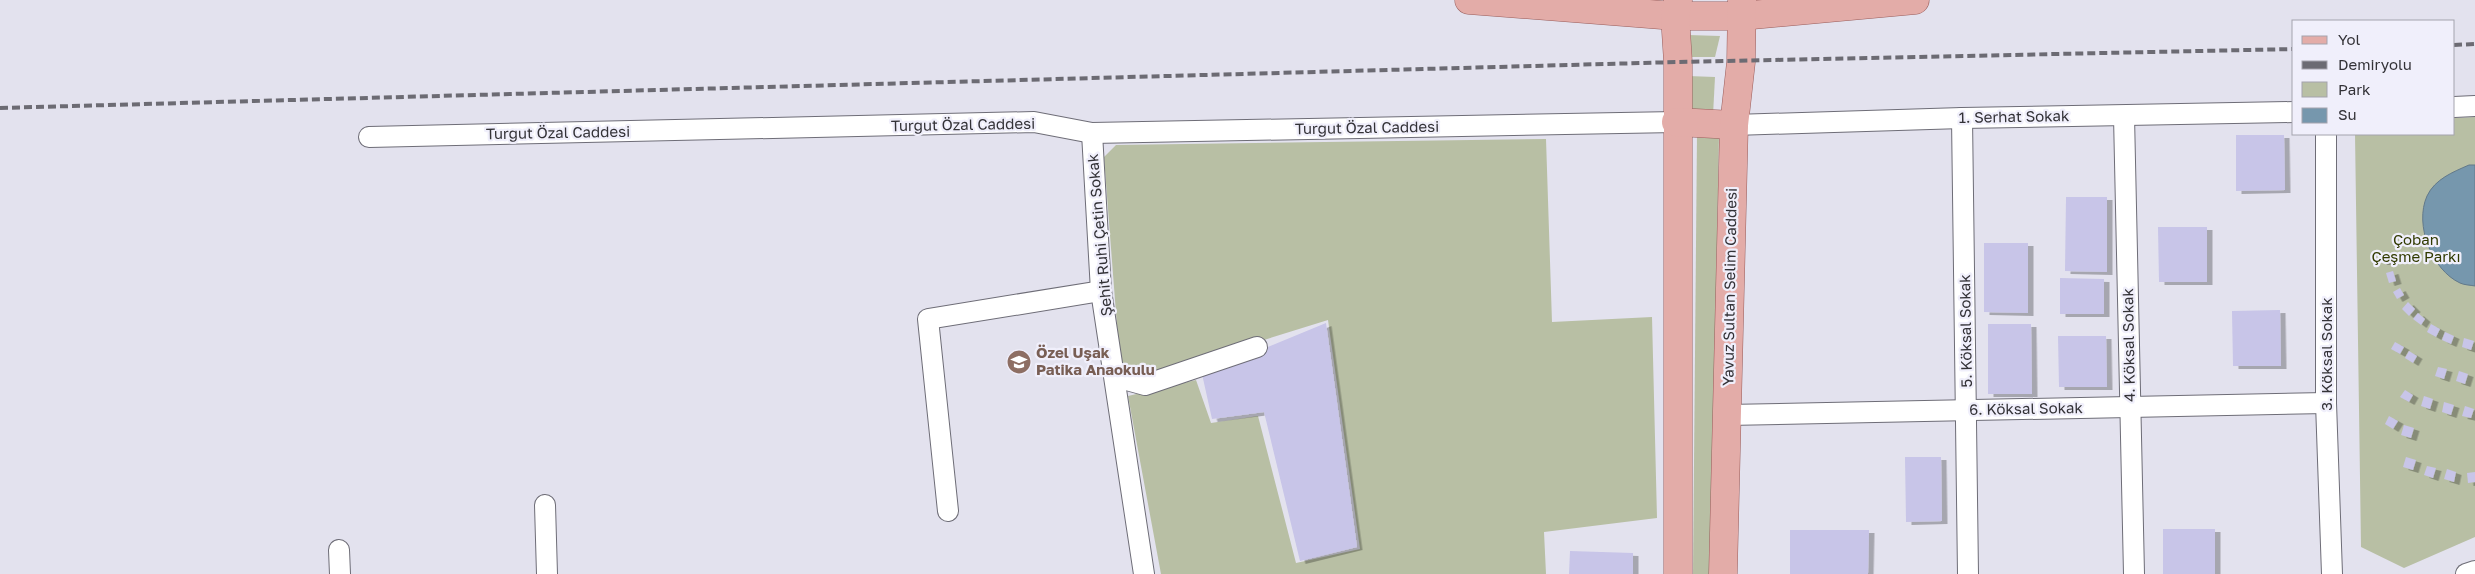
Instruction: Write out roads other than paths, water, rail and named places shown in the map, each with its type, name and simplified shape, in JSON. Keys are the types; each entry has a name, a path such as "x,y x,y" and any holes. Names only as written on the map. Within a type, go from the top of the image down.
{"main road":[{"path":"1469,0 1676,8 1741,8 1916,0"},
{"path":"1676,8 1678,62 1676,122 1678,574"},
{"name":"Yavuz Sultan Selim Caddesi","path":"1723,574 1734,125 1741,62 1741,8"},
{"path":"1676,122 1734,125"}],"street":[{"path":"2455,107 2475,106"},
{"name":"1. Serhat Sokak","path":"1734,125 1962,118 2292,112"},
{"name":"4. Köksal Sokak","path":"2124,116 2134,574"},
{"name":"5. Köksal Sokak","path":"1962,118 1968,410 1968,574"},
{"name":"Turgut Özal Caddesi","path":"369,137 1034,122 1092,132 1676,122"},
{"name":"Şehit Ruhi Çetin Sokak","path":"1092,132 1101,291 1116,377 1144,574"},
{"name":"3. Köksal Sokak","path":"2326,135 2326,403 2332,574"},
{"path":"948,510 928,319 1101,291"},
{"path":"1116,377 1145,385 1257,347"},
{"name":"6. Köksal Sokak","path":"1726,415 2326,403"},
{"path":"546,505 547,574"},
{"path":"339,550 340,574"},
{"path":"2466,574 2475,571"}],"water":[{"path":"2469,165 2475,165 2475,286 2460,283 2441,268 2428,246 2423,220 2424,208 2430,190 2445,177"}],"railway":[{"path":"2455,45 2475,44"},
{"path":"0,108 1678,62 2292,49"}],"place":[{"name":"Özel Uşak Patika Anaokulu","path":"1019,362"}],"park label":[{"name":"Çoban Çeşme Parkı","path":"2416,248"}]}
